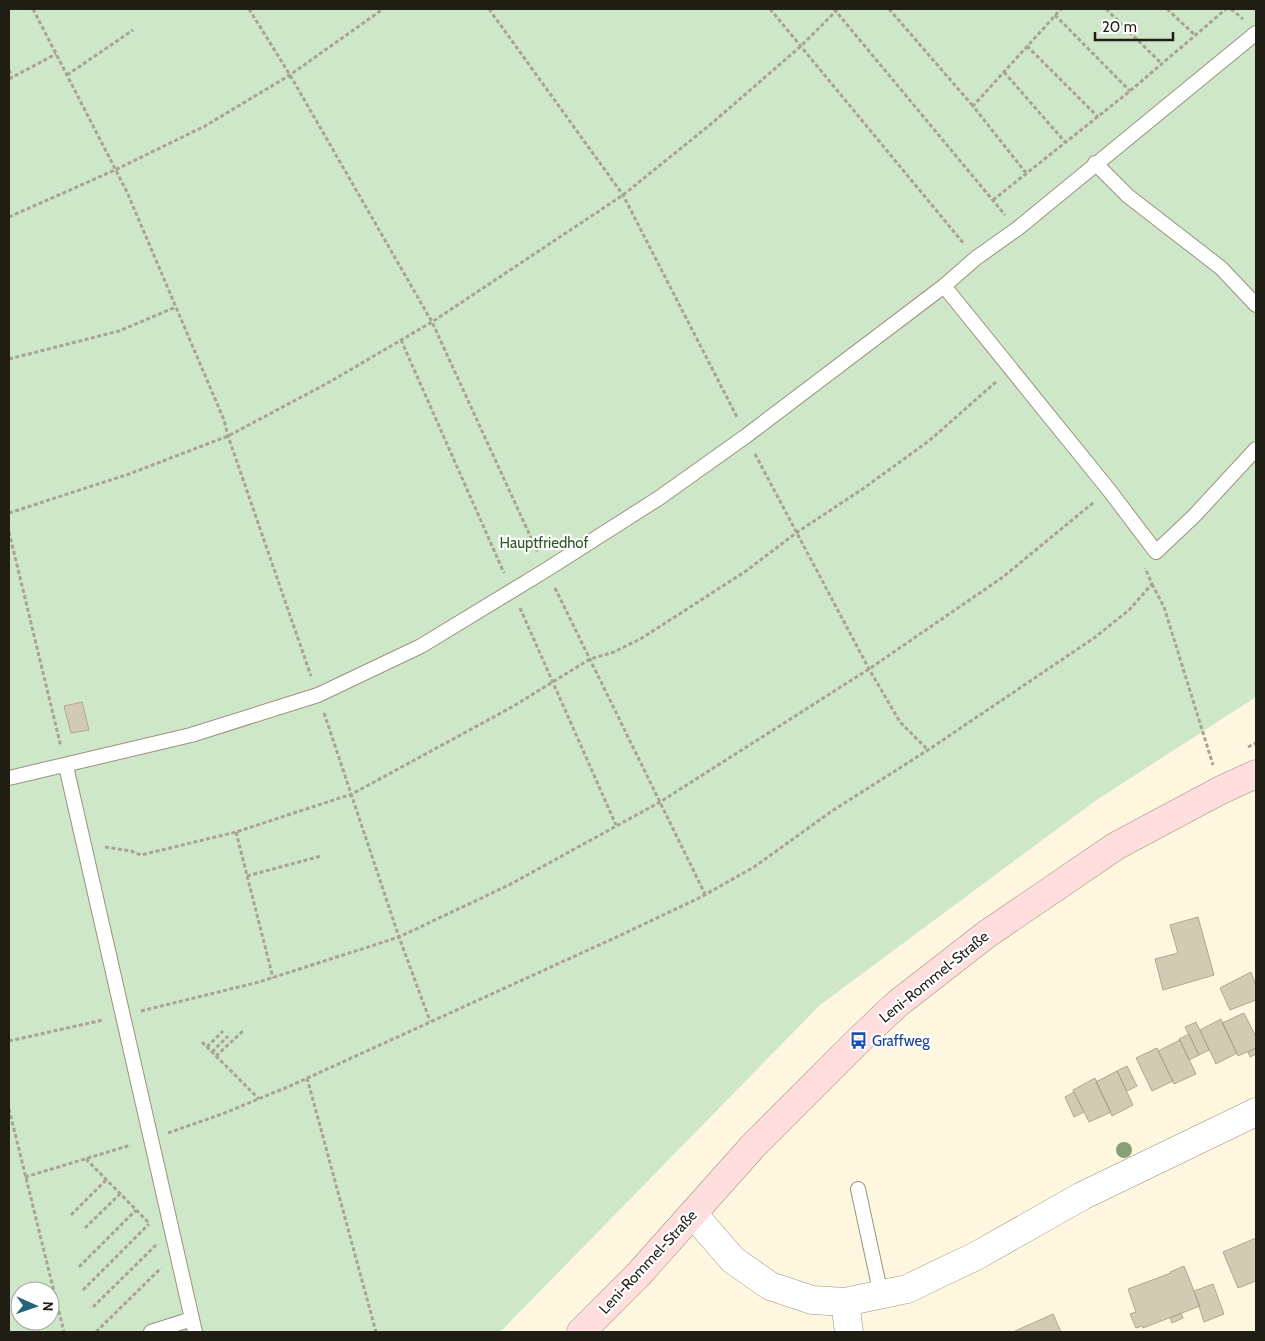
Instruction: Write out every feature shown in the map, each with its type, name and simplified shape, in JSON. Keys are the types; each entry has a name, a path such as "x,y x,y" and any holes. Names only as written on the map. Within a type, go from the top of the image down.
{"main road":[{"name":"Leni-Rommel-Straße","path":"581,1332 638,1275 753,1146 897,1004 987,934 1116,846 1220,790 1256,774"}],"street":[{"path":"693,1214 733,1260 770,1286 812,1300 846,1302 907,1289 976,1256 1082,1196 1256,1112"},
{"path":"846,1302 848,1332"}],"lane":[{"path":"9,778 191,735 318,695 421,646 659,498 746,436 944,286 976,258 1017,229 1256,32"},
{"path":"1095,163 1128,196 1221,268 1256,305"},
{"path":"944,286 1109,490 1156,552 1194,516 1256,449"},
{"path":"66,766 194,1326 151,1332"},
{"path":"858,1189 881,1295"}],"path":[{"path":"33,9 127,192 224,420 430,1021"},
{"path":"249,9 290,75 432,322 546,570 705,894"},
{"path":"9,217 115,170 205,126 290,75 383,9"},
{"path":"489,9 622,195 796,533 869,669 900,722 928,750"},
{"path":"770,9 976,258"},
{"path":"889,9 973,106 1026,173"},
{"path":"973,106 1060,9"},
{"path":"1106,9 1162,64"},
{"path":"1167,9 1195,36"},
{"path":"993,200 1130,91 1226,9"},
{"path":"9,514 129,474 228,436 326,384 432,322 622,195 712,124 801,46 836,10 1017,229"},
{"path":"1055,15 1130,91"},
{"path":"67,74 133,30"},
{"path":"1027,46 1098,117"},
{"path":"9,70 10,78 56,54"},
{"path":"1004,72 1066,142"},
{"path":"9,359 70,345 119,330 176,307"},
{"path":"86,852 108,847 131,851 141,855 236,832 352,794 512,707 590,659 614,652 642,638 746,571 796,533 864,488 930,440 1011,369"},
{"path":"9,1041 274,978 400,937 509,885 660,802 869,669 1003,577 1109,490"},
{"path":"9,532 66,766"},
{"path":"1156,552 1143,564 1164,607 1220,790"},
{"path":"25,1177 152,1139 259,1099 621,935 705,894 754,867 832,811 928,750 1094,638 1129,610 1152,584"},
{"path":"236,832 274,978"},
{"path":"247,876 320,856"},
{"path":"207,1047 223,1031"},
{"path":"216,1056 243,1031"},
{"path":"212,1052 228,1036"},
{"path":"202,1042 259,1099"},
{"path":"307,1078 376,1332"},
{"path":"9,1109 64,1332"},
{"path":"83,1290 150,1224 86,1159"},
{"path":"71,1215 106,1180"},
{"path":"85,1228 120,1194"},
{"path":"79,1267 136,1210"},
{"path":"93,1307 156,1244"},
{"path":"96,1332 177,1252"}],"green space":[{"name":"Hauptfriedhof","path":"9,9 1256,9 1256,697 1095,801 820,1005 500,1332 9,1332"}],"building":[{"path":"82,702 89,730 71,733 64,706"},
{"path":"1198,917 1214,975 1163,990 1155,959 1178,953 1170,925"},
{"path":"1251,972 1256,986 1256,1000 1230,1010 1220,988"},
{"path":"1244,1013 1256,1037 1256,1048 1238,1056 1222,1023"},
{"path":"1221,1019 1237,1053 1216,1064 1200,1030"},
{"path":"1196,1022 1209,1050 1199,1055 1185,1027"},
{"path":"1189,1034 1199,1055 1189,1060 1179,1039"},
{"path":"1180,1040 1196,1074 1174,1084 1158,1051"},
{"path":"1157,1048 1173,1081 1152,1091 1136,1058"},
{"path":"1256,1048 1256,1054 1250,1057 1248,1052"},
{"path":"1127,1066 1137,1086 1127,1091 1117,1071"},
{"path":"1117,1071 1133,1105 1112,1116 1096,1082"},
{"path":"1095,1078 1111,1112 1089,1122 1073,1090"},
{"path":"1074,1092 1084,1112 1074,1117 1065,1097"},
{"path":"1256,1238 1256,1281 1238,1288 1223,1252"},
{"path":"1184,1266 1200,1306 1143,1328 1142,1326 1136,1328 1130,1314 1136,1312 1128,1289 1171,1273"},
{"path":"1213,1284 1224,1314 1204,1322 1194,1291"},
{"path":"1181,1313 1183,1318 1172,1323 1170,1318"},
{"path":"1053,1314 1061,1332 1015,1332 1015,1331"}],"place":[{"name":"Graffweg","path":"858,1041"}]}
